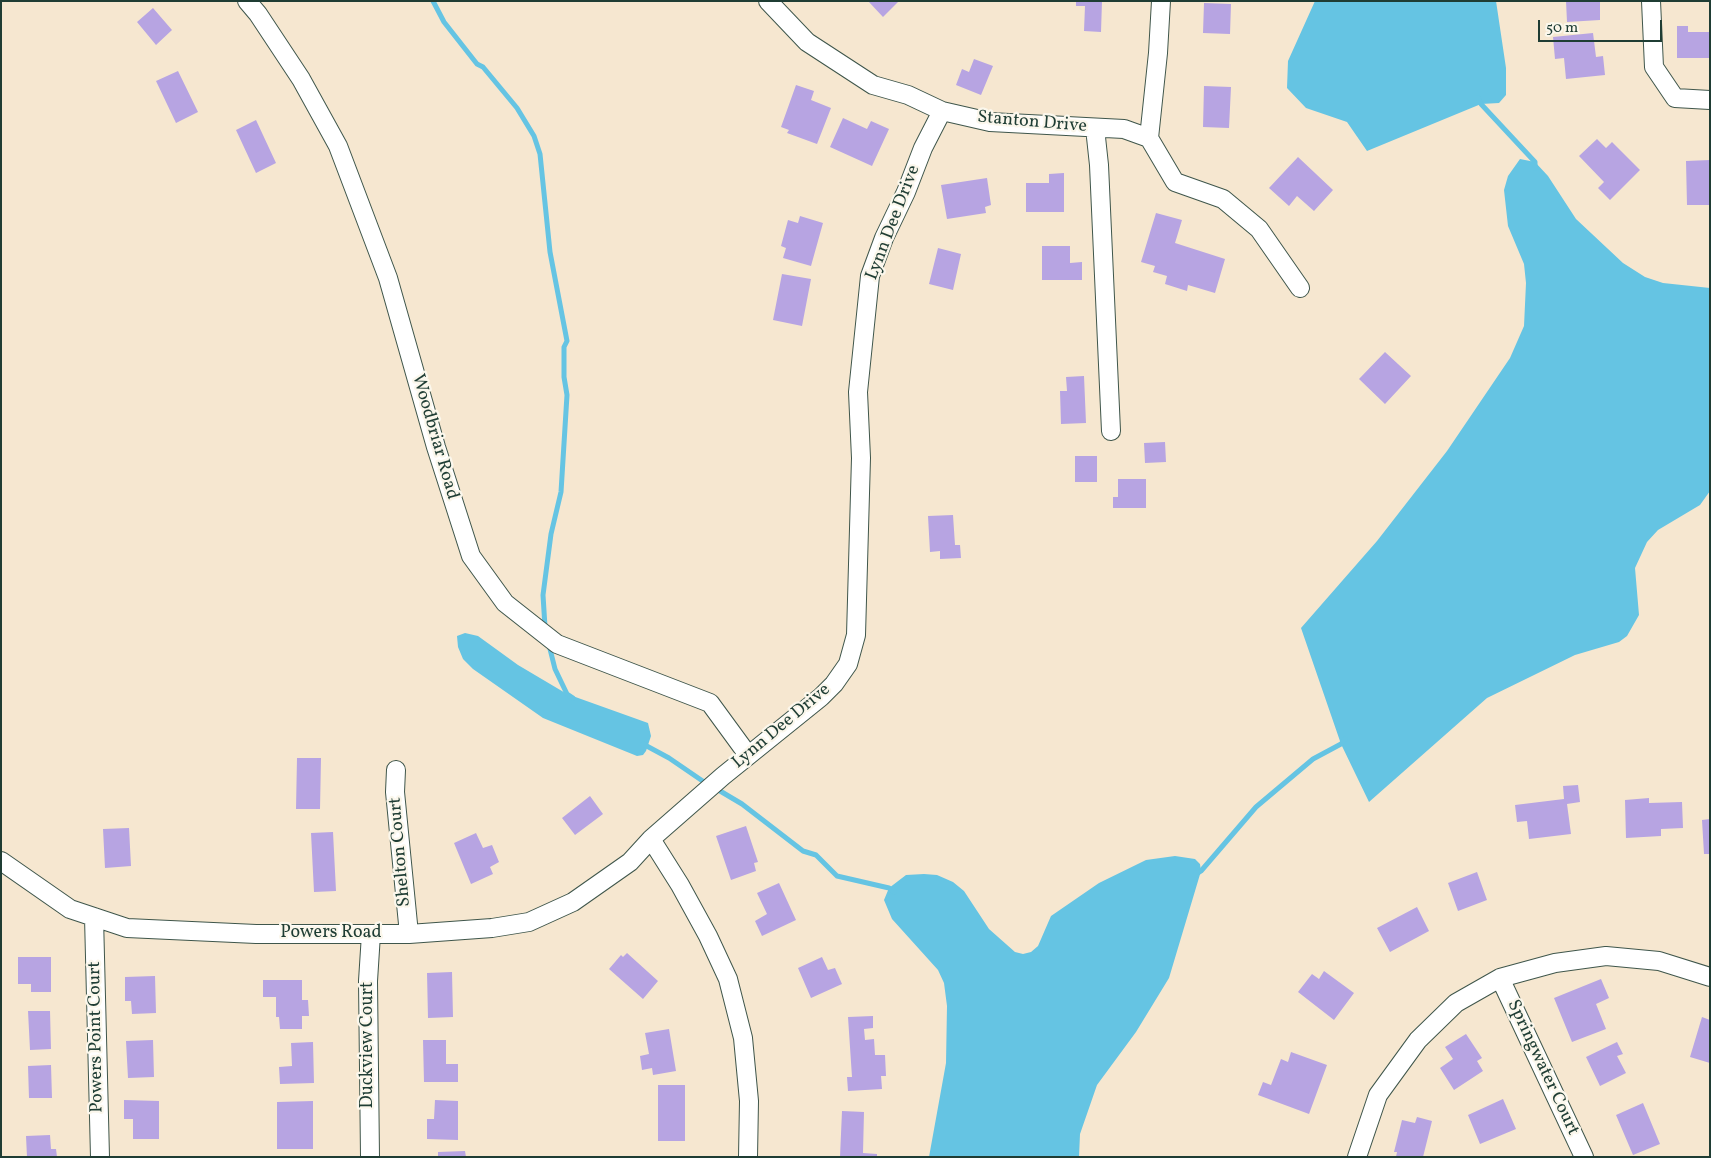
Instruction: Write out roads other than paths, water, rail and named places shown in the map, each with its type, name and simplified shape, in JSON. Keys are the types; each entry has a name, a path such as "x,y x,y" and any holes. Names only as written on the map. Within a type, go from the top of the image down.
{"street":[{"name":"Woodbriar Road","path":"246,1 258,14 301,78 338,146 388,278 436,447 471,556 505,603 557,644 710,703 748,756"},
{"name":"Stanton Drive","path":"768,1 807,42 873,85 908,95 942,111 990,122 1124,129 1150,138"},
{"path":"1161,1 1150,138 1175,182 1223,199 1259,228 1300,288"},
{"path":"1651,1 1654,67 1675,98 1710,100"},
{"name":"Lynn Dee Drive","path":"651,839 748,756 821,697 834,684 848,664 856,635 861,458 858,392 870,276 884,238 906,192 926,142 942,111"},
{"path":"1095,128 1099,165 1111,431"},
{"name":"Shelton Court","path":"396,770 396,792 409,934"},
{"path":"651,839 685,893 728,979 743,1038 749,1100 748,1157"},
{"name":"Powers Road","path":"1,860 70,909 127,928 191,932 409,934 492,928 529,922 573,902 600,884 630,862 651,839"},
{"name":"Powers Point Court","path":"94,917 100,1157"},
{"name":"Duckview Court","path":"370,1157 368,981 371,934"},
{"path":"1357,1157 1378,1095 1418,1040 1456,1003 1500,978 1555,963 1606,956 1659,961 1710,977"},
{"name":"Springwater Court","path":"1500,978 1584,1157"}],"water":[{"path":"1315,1 1496,1 1506,68 1506,95 1499,103 1481,104 1367,151 1347,122 1306,108 1287,88 1288,61"},
{"path":"1520,159 1535,162 1548,176 1576,219 1623,263 1645,277 1663,283 1710,288 1710,491 1700,505 1658,530 1647,542 1635,568 1639,615 1627,636 1619,642 1575,655 1487,698 1369,802 1341,744 1301,628 1377,541 1447,451 1510,358 1524,326 1526,283 1524,264 1508,226 1504,190 1508,176"},
{"path":"465,633 478,636 518,665 567,694 648,723 651,736 646,751 643,755 637,756 543,718 473,669 463,659 458,647 457,636"},
{"path":"1175,856 1195,859 1200,864 1201,871 1169,978 1136,1032 1097,1085 1080,1134 1079,1157 929,1157 946,1063 947,1006 944,983 938,970 892,919 884,900 889,888 906,875 937,875 953,882 964,891 989,929 1015,952 1023,954 1031,952 1038,946 1051,916 1099,883 1146,860"}],"waterway":[{"path":"433,1 444,22 477,64 483,67 517,108 534,136 540,154 550,252 567,341 564,347 564,377 567,395 561,492 551,534 543,595 545,627"},
{"path":"1478,98 1481,104 1535,162 1535,168"},
{"path":"549,645 555,669 567,694 573,698"},
{"path":"1195,875 1201,871 1256,807 1313,759 1341,744 1345,739"},
{"path":"643,744 669,758 707,784"},
{"path":"715,788 742,804 803,851 816,855 837,876 889,888 894,892"}]}
